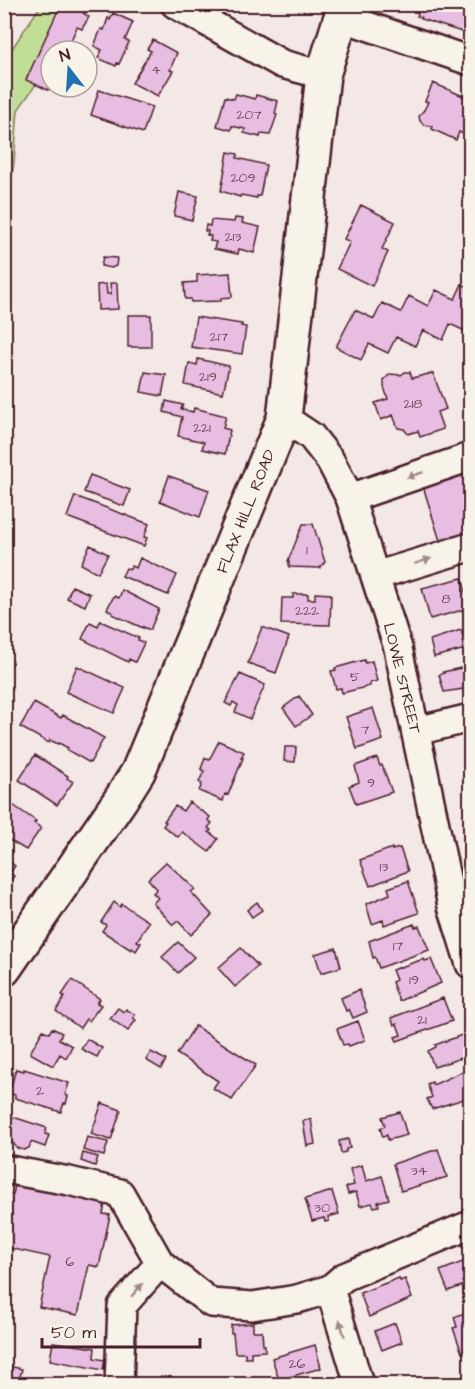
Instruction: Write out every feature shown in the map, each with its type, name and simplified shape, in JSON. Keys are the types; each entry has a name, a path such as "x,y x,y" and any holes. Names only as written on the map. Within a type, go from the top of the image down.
{"main road":[{"name":"FLAX HILL ROAD","path":"4,969 138,772 284,418 322,75 343,11"}],"street":[{"path":"175,4 282,64 322,75"},
{"path":"343,11 471,61"},
{"name":"LOWE STREET","path":"284,418 311,436 330,460 350,498 398,648 452,906 471,964"},
{"path":"350,498 471,457"},
{"path":"375,576 471,547"},
{"path":"416,731 471,718"},
{"path":"4,1169 120,1193 160,1263 211,1303 252,1305 297,1299 330,1289 344,1277 471,1225"},
{"path":"119,1384 122,1306 160,1263"},
{"path":"330,1289 359,1384"}],"green space":[{"path":"41,5 92,5 68,39 39,39 39,80 18,110 14,163 5,212 5,59"}],"building":[{"path":"61,4 88,4 83,13 89,17 82,29 77,27 72,39 45,39"},
{"path":"421,4 470,4 470,19 465,33 421,19 417,16"},
{"path":"113,13 133,22 125,40 129,42 116,66 99,58 102,50 99,48 99,39 97,39 101,29 104,30 108,18 110,20"},
{"path":"153,40 177,53 170,70 173,71 158,96 132,83 151,51 147,49"},
{"path":"39,52 39,86 26,80"},
{"path":"433,83 470,99 470,137 459,132 456,140 420,121 419,116 428,102 425,101"},
{"path":"99,90 152,107 143,133 91,115 96,99 99,99"},
{"path":"236,94 255,99 256,95 278,101 275,114 277,115 270,135 261,134 260,137 244,133 245,129 232,126 231,130 217,126 225,97 234,99"},
{"path":"228,152 238,154 237,158 266,165 260,196 257,198 241,195 240,197 221,191"},
{"path":"179,192 198,196 192,220 174,216"},
{"path":"361,205 395,222 382,249 388,252 372,286 337,269 350,242 344,239"},
{"path":"235,218 243,219 242,223 260,227 254,253 239,249 238,254 214,249 216,242 210,241 211,236 207,235 208,231 205,231 206,225 210,226 211,220 234,222"},
{"path":"103,257 117,258 116,266 111,268 101,266"},
{"path":"230,273 232,297 221,298 221,301 191,302 191,299 185,299 184,283 197,282 197,275"},
{"path":"110,283 117,283 118,309 98,310 97,285 106,284 107,294 111,294"},
{"path":"462,284 470,288 469,333 450,324 443,340 423,330 415,346 396,337 388,353 369,344 361,360 336,347 355,310 374,319 382,303 401,312 409,296 428,306 436,290 455,299"},
{"path":"128,315 151,315 151,347 128,347"},
{"path":"196,317 242,324 241,326 246,327 242,354 191,347"},
{"path":"198,359 229,366 223,393 185,385 189,363 197,365"},
{"path":"145,372 166,375 162,396 141,392"},
{"path":"410,372 412,378 433,373 446,409 437,412 443,429 420,437 418,431 408,434 404,429 398,428 393,415 381,420 375,403 388,399 384,380 390,374 401,375"},
{"path":"166,401 183,405 181,409 193,412 194,408 226,416 223,428 230,430 225,454 202,449 204,442 178,436 182,417 164,412"},
{"path":"470,468 470,535 441,544 422,483"},
{"path":"90,475 130,490 124,506 84,492"},
{"path":"169,476 209,490 200,517 160,501"},
{"path":"75,496 149,524 144,537 147,538 144,546 67,517"},
{"path":"303,524 313,524 325,562 320,568 289,567 288,561"},
{"path":"90,545 108,554 98,573 81,564"},
{"path":"140,558 177,575 168,595 122,576 126,568 130,569 131,566 136,568"},
{"path":"462,578 470,608 430,619 422,588"},
{"path":"72,586 90,594 85,606 67,598"},
{"path":"122,590 159,609 150,630 112,614 107,609 114,596 119,598"},
{"path":"315,593 331,594 330,625 281,624 282,598 293,598 293,594 308,594 308,599 315,599"},
{"path":"100,621 139,638 138,640 144,643 135,662 129,659 128,662 82,639 90,622 98,626"},
{"path":"262,627 289,637 276,673 248,663"},
{"path":"461,630 464,639 469,638 470,648 434,657 430,640"},
{"path":"364,660 365,663 372,661 377,681 370,683 370,686 342,693 341,688 336,689 331,671"},
{"path":"77,666 125,688 114,713 66,692"},
{"path":"470,666 470,688 444,692 439,675"},
{"path":"240,674 265,685 250,719 235,712 238,705 233,702 231,706 225,703"},
{"path":"299,696 312,715 296,726 283,708"},
{"path":"34,703 61,718 63,715 104,738 90,763 59,743 50,740 49,743 20,727"},
{"path":"373,708 383,740 357,749 346,717"},
{"path":"219,741 244,752 228,795 225,794 223,801 199,791 202,784 199,782 204,771 201,769 205,758 209,760"},
{"path":"285,747 296,747 295,762 284,761"},
{"path":"35,755 68,776 67,778 73,782 57,805 19,780"},
{"path":"377,758 392,792 356,804 349,786 359,782 355,766"},
{"path":"4,799 36,821 34,823 41,828 26,850 4,837"},
{"path":"189,802 210,817 208,820 212,823 208,828 211,830 209,832 218,839 209,852 182,832 178,837 163,826 175,806 183,811"},
{"path":"392,848 392,850 400,848 408,871 370,886 360,860"},
{"path":"4,858 15,866 10,873 14,876 8,883 4,881"},
{"path":"166,862 195,889 191,892 212,915 191,935 178,921 173,925 153,903 158,898 153,893 157,889 148,879"},
{"path":"408,881 419,913 384,925 383,920 372,924 366,904 390,894 388,888"},
{"path":"114,902 120,907 122,904 149,922 137,941 141,943 136,951 102,931 106,925 101,922"},
{"path":"257,902 262,910 252,917 247,910"},
{"path":"414,924 415,927 419,926 429,950 379,968 375,957 373,958 369,941"},
{"path":"178,942 194,957 178,973 162,957"},
{"path":"241,948 258,966 235,987 218,968"},
{"path":"336,948 341,967 321,973 315,954"},
{"path":"424,959 425,961 431,959 441,983 399,1001 392,982 396,980 392,970"},
{"path":"72,980 100,999 97,1003 101,1005 89,1021 86,1019 80,1028 56,1011 65,997 62,995"},
{"path":"359,990 367,1012 353,1018 349,1009 346,1011 341,998"},
{"path":"443,998 452,1021 397,1041 395,1037 401,1035 397,1024 394,1025 391,1018"},
{"path":"118,1008 124,1012 126,1009 135,1015 133,1018 136,1020 128,1031 110,1018"},
{"path":"358,1021 365,1040 349,1046 348,1044 343,1045 337,1029"},
{"path":"195,1026 256,1065 232,1100 213,1088 218,1081 177,1054"},
{"path":"52,1028 62,1033 59,1039 72,1046 66,1058 60,1054 53,1066 30,1053 43,1030 49,1033"},
{"path":"462,1035 470,1055 434,1067 428,1051 436,1047 435,1045"},
{"path":"87,1039 102,1048 97,1057 81,1049"},
{"path":"151,1052 166,1060 161,1069 146,1060"},
{"path":"16,1069 24,1071 24,1069 69,1083 65,1095 68,1096 66,1104 64,1103 61,1112 15,1098 15,1095 9,1093"},
{"path":"470,1069 470,1097 432,1109 427,1099 432,1097 427,1084 432,1082 433,1085"},
{"path":"102,1103 121,1110 111,1140 91,1134"},
{"path":"400,1112 407,1135 388,1140 387,1135 383,1137 380,1128 385,1126 382,1117"},
{"path":"4,1114 47,1128 45,1134 49,1135 45,1147 31,1142 29,1148 24,1150 4,1140"},
{"path":"311,1119 315,1144 307,1146 303,1121"},
{"path":"87,1137 108,1142 104,1156 83,1150"},
{"path":"348,1139 350,1148 341,1153 339,1141"},
{"path":"438,1149 447,1177 401,1191 393,1164"},
{"path":"83,1153 98,1157 95,1166 81,1161"},
{"path":"362,1165 366,1181 382,1176 389,1199 378,1202 379,1206 374,1207 372,1203 360,1206 356,1192 348,1194 346,1187 354,1185 350,1169"},
{"path":"16,1179 106,1198 103,1214 110,1215 99,1267 89,1265 78,1315 39,1307 50,1257 4,1247 4,1204 7,1193 13,1195"},
{"path":"332,1191 339,1214 328,1217 329,1221 325,1222 324,1218 312,1221 305,1199"},
{"path":"470,1259 470,1283 448,1291 440,1271"},
{"path":"399,1278 400,1281 405,1279 412,1298 369,1317 360,1293"},
{"path":"470,1311 470,1355 467,1356 466,1352 462,1353 453,1328 457,1327 454,1317"},
{"path":"253,1323 253,1331 262,1331 265,1351 251,1352 251,1358 245,1358 245,1353 235,1353 231,1325"},
{"path":"395,1323 402,1342 382,1350 375,1331"},
{"path":"53,1342 95,1348 94,1358 105,1360 103,1370 50,1360"},
{"path":"315,1345 321,1368 279,1380 272,1358"},
{"path":"4,1365 22,1369 18,1384 4,1384"}]}
